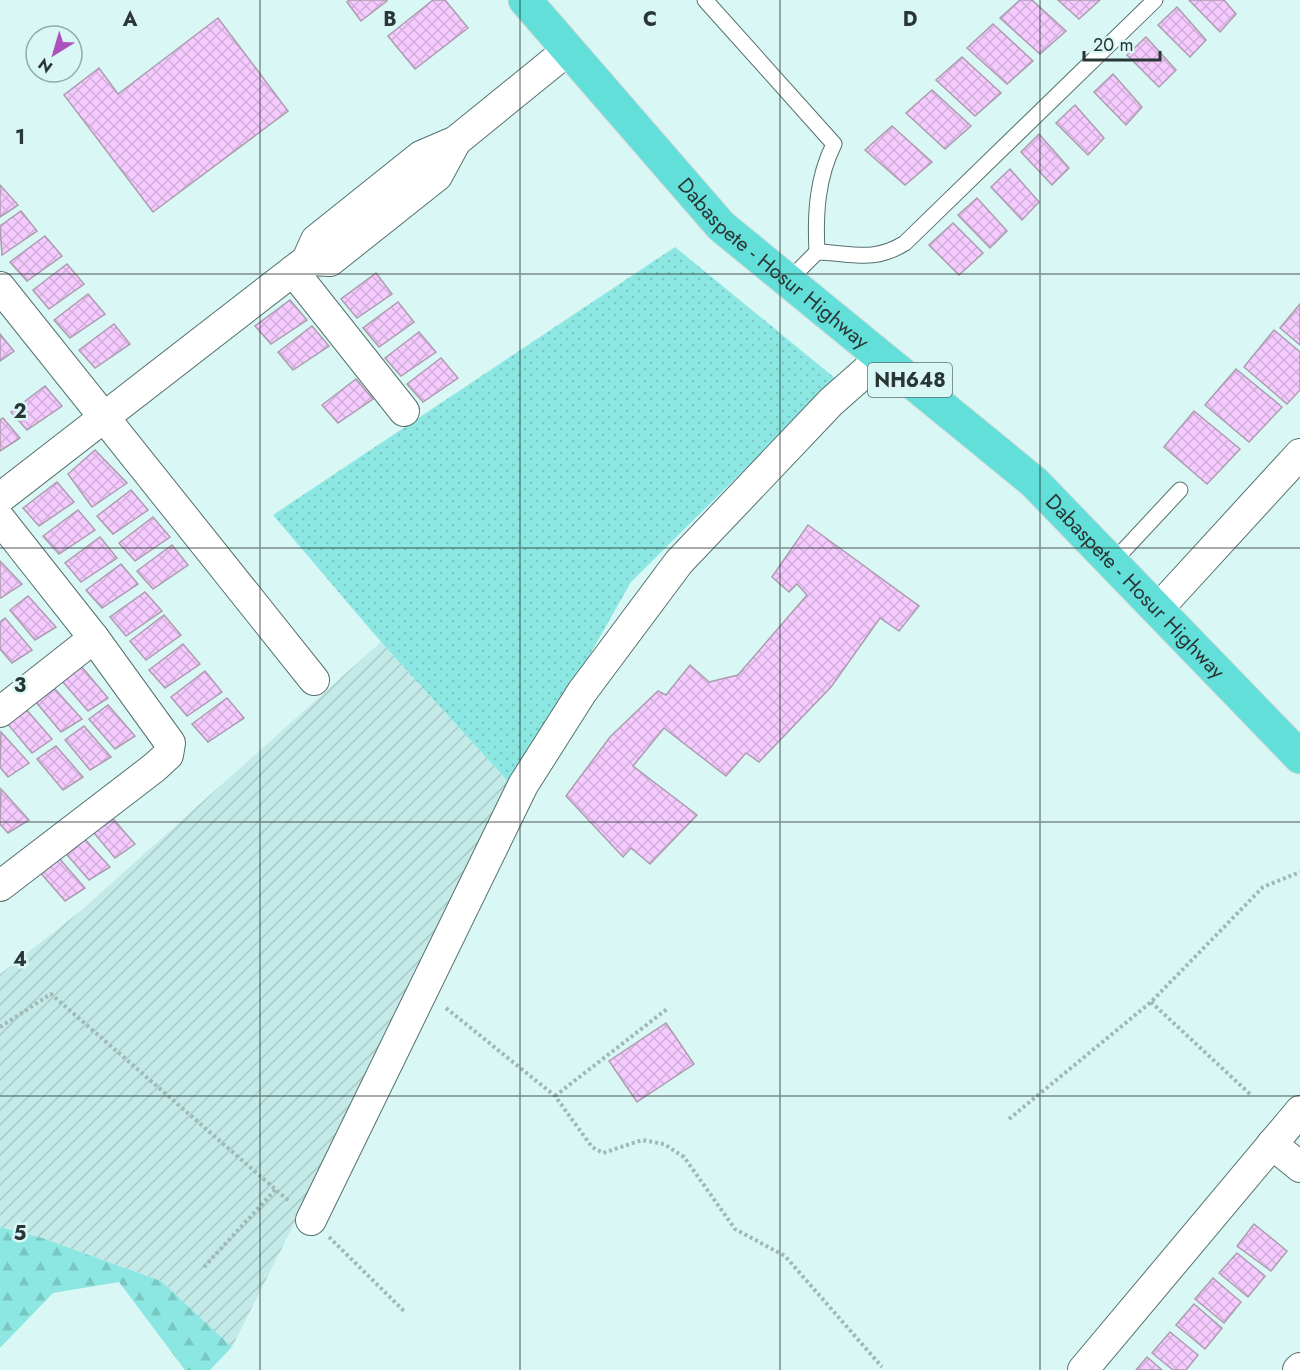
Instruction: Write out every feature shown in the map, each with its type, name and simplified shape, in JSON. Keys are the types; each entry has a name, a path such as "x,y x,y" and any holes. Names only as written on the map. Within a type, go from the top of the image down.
{"highway":[{"name":"Dabaspete - Hosur Highway","path":"525,0 721,226 1034,482 1300,757"}],"street":[{"path":"0,498 300,266 316,240 421,156 456,141 568,50"},
{"path":"300,266 404,411"},
{"path":"0,287 102,418 314,681"},
{"path":"311,1220 422,988 523,785 582,692 679,562 831,402 882,357"},
{"path":"1157,610 1300,454"},
{"path":"0,519 94,638 170,742 168,755 0,886"},
{"path":"0,712 94,638"},
{"path":"1083,1370 1300,1111"},
{"path":"1272,1144 1300,1167"}],"lane":[{"path":"705,0 834,144 824,165 818,197 817,252 788,281"},
{"path":"817,252 873,257 888,254 905,243 1155,0"},
{"path":"1112,563 1180,490"}],"path":[{"path":"1009,1119 1151,1002 1263,887 1300,872"},
{"path":"422,988 555,1096 592,1147 603,1153 642,1140 664,1144 684,1157 735,1229 785,1256 882,1367"},
{"path":"0,1028 51,994 311,1220 405,1312"},
{"path":"1151,1002 1251,1095"},
{"path":"555,1096 667,1010"},
{"path":"204,1267 276,1189"}],"shaded area":[{"path":"381,642 514,788 232,1347 161,1281 42,1238 0,1227 0,974 77,914"}],"green space":[{"path":"675,247 836,379 631,582 514,788 381,642 273,515"},
{"path":"0,1227 42,1238 161,1281 232,1347 210,1370 185,1370 119,1282 53,1293 0,1348"}],"building":[{"path":"349,0 387,1 361,21 347,2"},
{"path":"433,0 445,0 468,28 415,69 388,36"},
{"path":"1020,0 1032,0 1066,31 1040,54 1000,18"},
{"path":"1058,0 1100,0 1079,19"},
{"path":"1189,0 1224,0 1236,14 1220,32"},
{"path":"1177,7 1206,40 1190,57 1158,25"},
{"path":"218,18 288,111 153,212 64,95 78,84 84,84 84,80 99,68 118,94"},
{"path":"993,24 1033,61 1007,84 967,48"},
{"path":"1146,37 1176,70 1159,87 1127,55"},
{"path":"962,57 1001,93 975,116 936,80"},
{"path":"1113,74 1142,107 1126,125 1094,92"},
{"path":"932,90 971,126 945,149 906,113"},
{"path":"1075,105 1104,138 1088,155 1056,123"},
{"path":"892,126 932,162 905,185 865,150"},
{"path":"1039,134 1069,168 1052,185 1021,152"},
{"path":"1010,169 1039,202 1022,220 991,187"},
{"path":"0,185 18,205 0,217"},
{"path":"977,198 1007,231 990,248 958,215"},
{"path":"21,211 37,231 2,255 0,226"},
{"path":"953,223 983,253 959,275 929,245"},
{"path":"45,236 62,256 27,281 10,262"},
{"path":"67,264 84,284 49,309 33,290"},
{"path":"376,273 392,294 357,318 341,299"},
{"path":"88,294 105,314 70,338 54,320"},
{"path":"290,300 307,320 271,344 255,326"},
{"path":"398,302 414,322 379,347 363,328"},
{"path":"1300,304 1300,345 1280,328"},
{"path":"114,324 130,344 95,368 79,350"},
{"path":"312,326 329,346 293,370 278,352"},
{"path":"1274,330 1300,352 1300,390 1287,404 1244,367"},
{"path":"419,332 436,352 401,376 385,358"},
{"path":"0,334 14,351 0,361"},
{"path":"441,358 458,378 423,402 407,384"},
{"path":"1236,369 1282,407 1249,442 1205,405"},
{"path":"356,379 373,399 338,423 322,405"},
{"path":"45,386 62,406 27,430 11,412"},
{"path":"1194,411 1240,449 1207,484 1164,447"},
{"path":"3,418 20,438 0,451 0,420"},
{"path":"95,450 127,483 92,507 68,474"},
{"path":"57,482 74,502 39,526 23,508"},
{"path":"131,490 148,510 113,534 97,516"},
{"path":"78,510 95,530 59,554 43,536"},
{"path":"153,517 170,537 135,561 119,543"},
{"path":"808,525 919,606 899,631 880,618 831,687 759,762 746,753 726,776 664,728 633,766 697,815 650,864 631,848 623,857 566,796 610,737 658,691 666,695 690,665 709,682 738,675 807,595 797,584 789,592 772,577"},
{"path":"100,537 117,558 81,582 65,563"},
{"path":"172,545 188,565 153,589 137,571"},
{"path":"0,561 22,584 1,598 0,596"},
{"path":"121,564 138,584 102,608 86,590"},
{"path":"145,592 162,611 126,636 110,617"},
{"path":"28,596 56,627 35,640 10,610"},
{"path":"164,615 181,635 146,660 130,641"},
{"path":"5,618 32,650 12,663 0,649 0,622"},
{"path":"183,644 200,664 165,688 149,670"},
{"path":"81,666 108,698 88,711 62,681"},
{"path":"205,671 222,692 187,716 171,697"},
{"path":"54,688 82,719 61,732 36,702"},
{"path":"227,698 244,718 208,742 192,724"},
{"path":"108,705 135,736 115,749 89,719"},
{"path":"25,708 52,739 32,753 6,722"},
{"path":"84,726 111,757 90,770 65,740"},
{"path":"1,732 29,763 8,777 0,767"},
{"path":"56,746 83,777 63,790 37,759"},
{"path":"1,789 29,820 8,833 0,824"},
{"path":"108,813 135,844 115,858 89,827"},
{"path":"82,836 110,867 89,880 63,850"},
{"path":"58,857 85,888 65,901 39,871"},
{"path":"666,1023 694,1064 637,1102 609,1061"},
{"path":"1254,1224 1287,1251 1271,1271 1237,1246"},
{"path":"1237,1253 1265,1276 1248,1297 1219,1273"},
{"path":"1213,1278 1241,1302 1224,1323 1195,1299"},
{"path":"1194,1304 1222,1328 1205,1349 1176,1325"},
{"path":"1170,1332 1198,1355 1186,1370 1173,1370 1152,1353"},
{"path":"1147,1357 1162,1370 1136,1370"}]}
